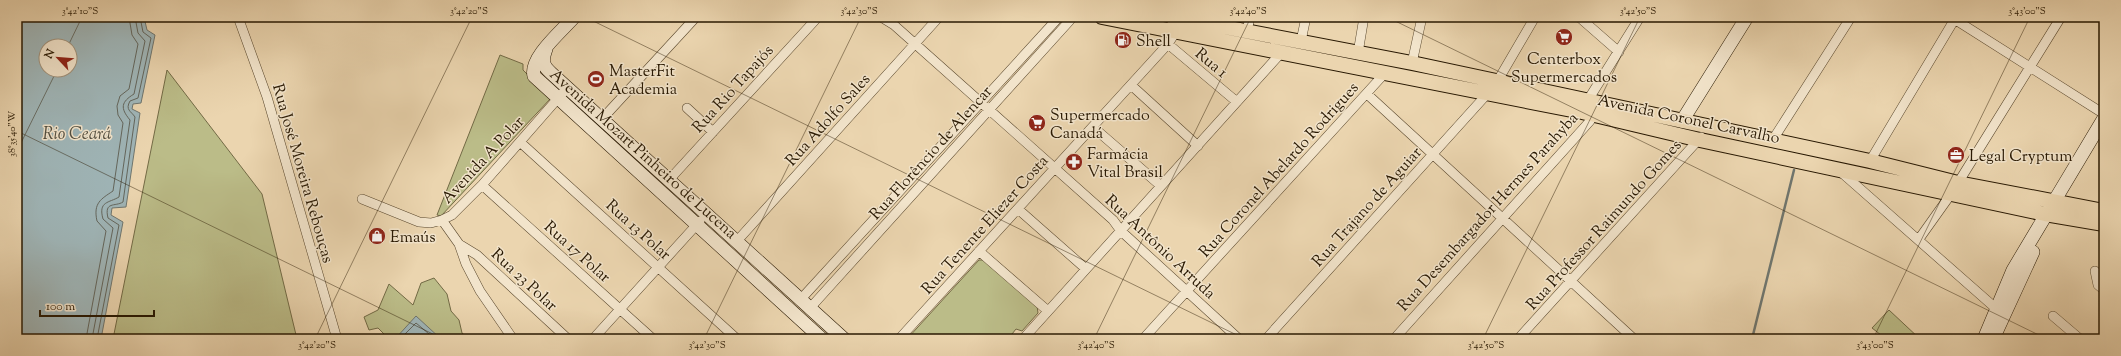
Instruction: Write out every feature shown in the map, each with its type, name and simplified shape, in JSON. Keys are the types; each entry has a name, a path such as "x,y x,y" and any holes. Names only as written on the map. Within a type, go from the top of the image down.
{"main road":[{"path":"547,47 574,17"},
{"name":"Avenida Coronel Carvalho","path":"1102,17 1488,93 1682,121 1702,133"},
{"path":"1682,121 1747,17"},
{"name":"Avenida Coronel Carvalho","path":"1185,18 1412,63 1497,82 1589,107 1702,133 1773,146 1819,157 1870,161 1955,188 2050,215 2104,224"},
{"name":"Avenida Mozart Pinheiro de Lucena","path":"547,47 542,60 544,67 806,303 843,339"},
{"name":"Avenida Mozart Pinheiro de Lucena","path":"547,47 536,59 532,70 534,76 822,339"},
{"path":"1984,339 2026,264 2050,215 2080,165 2104,118"},
{"path":"2080,165 2104,135"},
{"name":"Avenida Coronel Carvalho","path":"1819,157 1837,169 1955,188 2058,202 2104,211"},
{"path":"1993,339 2000,312"}],"street":[{"name":"Rua José Moreira Rebouças","path":"238,17 267,97 337,339"},
{"path":"602,119 696,17"},
{"name":"Rua Rio Tapajós","path":"669,180 818,17"},
{"name":"Rua Antônio Arruda","path":"881,17 894,25 1113,220 1121,231 1239,339"},
{"name":"Rua Adolfo Sales","path":"737,241 940,17"},
{"name":"Rua Florêncio de Alencar","path":"806,303 981,103 1059,17"},
{"name":"Rua Florêncio de Alencar","path":"806,303 989,110 1073,17"},
{"path":"1248,31 1250,17"},
{"path":"1301,41 1306,17"},
{"path":"1358,53 1364,17"},
{"path":"1412,63 1422,17"},
{"path":"1497,82 1535,17"},
{"path":"1579,17 1619,52"},
{"name":"Rua Desembargador Hermes Parahyba","path":"1394,339 1590,121 1589,107 1640,17"},
{"path":"1773,146 1851,17"},
{"path":"1919,239 1955,188 2061,17"},
{"name":"Rua Tenente Eliezer Costa","path":"899,339 1168,44 1185,18"},
{"path":"1870,161 1954,18 2104,114"},
{"name":"Rua 1","path":"1168,44 1237,102"},
{"path":"1023,339 1282,52"},
{"name":"Rua Coronel Abelardo Rodrigues","path":"1144,339 1385,73"},
{"path":"1131,85 1198,146"},
{"name":"Avenida A Polar","path":"362,199 419,222 431,223 442,220 459,209 482,185 567,88"},
{"name":"Rua Trajano de Aguiar","path":"1266,339 1488,93"},
{"path":"1367,94 1634,339"},
{"path":"687,108 713,132"},
{"path":"1093,128 1161,186"},
{"name":"Rua Professor Raimundo Gomes","path":"1518,339 1702,133"},
{"name":"Rua 13 Polar","path":"520,142 737,339"},
{"path":"1837,169 1919,239 2000,312"},
{"name":"Rua 17 Polar","path":"482,185 653,339"},
{"path":"1018,209 1086,269"},
{"path":"594,339 707,214"},
{"path":"442,220 459,244 466,264 480,291 513,339"},
{"name":"Rua 23 Polar","path":"459,244 478,255 568,339"},
{"path":"979,251 1048,311"},
{"path":"2095,271 2098,285 2104,290"},
{"path":"2053,316 2080,339"}],"green space":[{"path":"500,55 523,64 523,70 551,98 441,216 437,215"},
{"path":"167,70 262,194 297,339 113,339"},
{"path":"979,260 986,260 1037,306 1038,313 1022,331 1016,329 1008,339 907,339"},
{"path":"434,278 447,294 451,311 459,320 462,333 469,339 380,339 384,334 378,328 369,330 364,317 378,310 389,284 413,305 421,283"},
{"path":"1889,310 1920,339 1877,339 1881,335 1872,328"}],"water":[{"name":"Rio Ceará","path":"17,17 144,17 147,30 155,35 141,103 133,104 132,109 140,113 126,207 112,208 111,215 123,222 101,339 17,339"},
{"path":"416,316 441,339 395,339"}],"waterway":[{"path":"1752,339 1794,170"}],"place":[{"name":"Centerbox Supermercados","path":"1564,37"},
{"name":"Shell","path":"1123,40"},
{"name":"MasterFit Academia","path":"596,79"},
{"name":"Supermercado Canadá","path":"1037,123"},
{"name":"Legal Cryptum","path":"1956,155"},
{"name":"Farmácia Vital Brasil","path":"1074,162"},
{"name":"Emaús","path":"377,236"}]}
